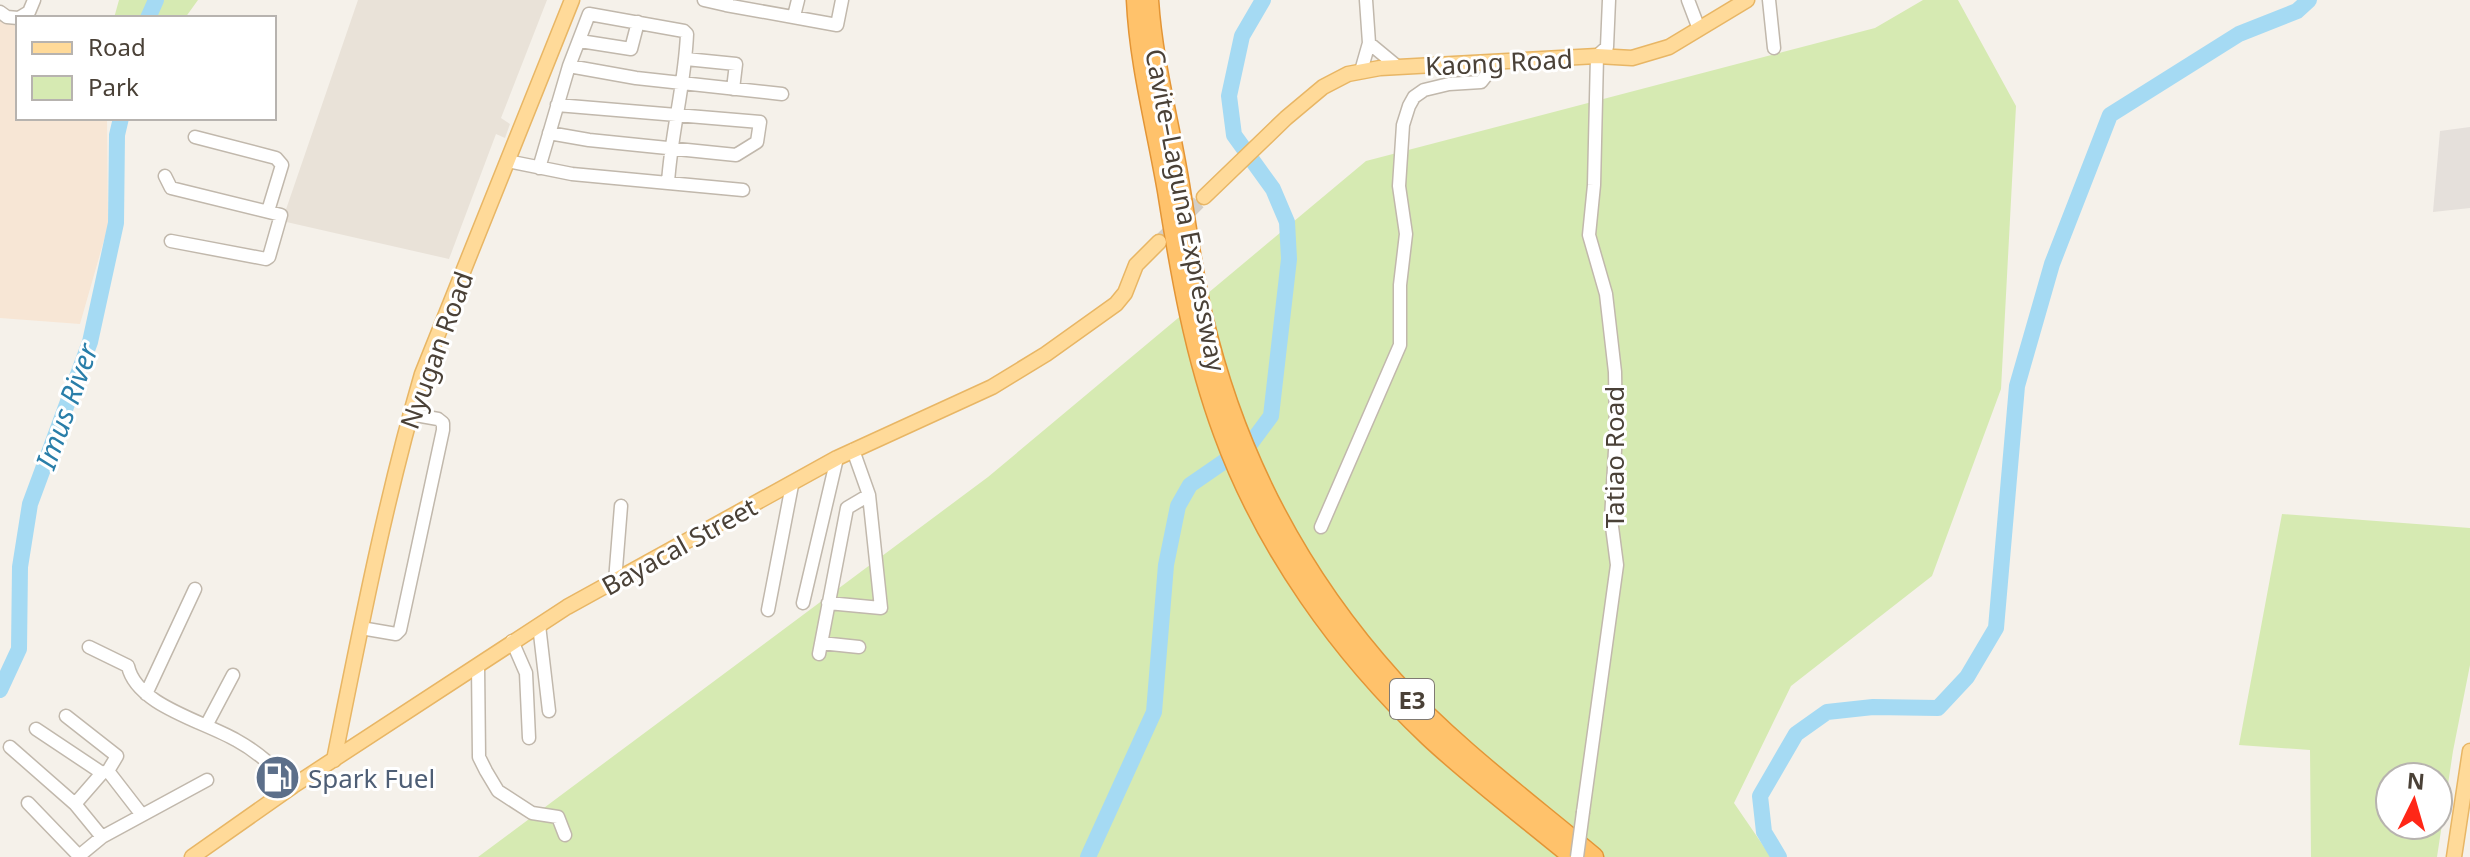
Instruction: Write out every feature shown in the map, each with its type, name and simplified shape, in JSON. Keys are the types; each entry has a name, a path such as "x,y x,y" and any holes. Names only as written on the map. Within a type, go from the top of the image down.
{"highway":[{"name":"Cavite–Laguna Expressway","path":"1136,0 1143,75 1183,287 1216,391 1246,454 1264,510 1295,575 1340,640 1430,738 1575,857"},
{"name":"Cavite–Laguna Expressway","path":"1149,0 1157,70 1216,391"},
{"name":"Cavite–Laguna Expressway","path":"1264,510 1328,599 1396,683 1441,728 1594,857"}],"main road":[{"name":"Kaong Road","path":"1204,197 1323,87 1361,71 1597,56 1632,58 1669,47 1747,0"},
{"name":"Nyugan Road","path":"334,760 361,628 422,374 569,5"},
{"name":"Bayacal Street","path":"192,857 293,786 539,625 837,458 992,387 1046,354 1116,304 1125,293 1136,265 1159,242"},
{"path":"2454,857 2470,751"}],"street":[{"path":"22,16 29,12 34,0"},
{"path":"704,0 760,5 837,25 842,0"},
{"path":"794,16 798,0"},
{"path":"1361,71 1369,43 1366,0"},
{"name":"Tatiao Road","path":"1575,857 1617,565 1611,519 1616,433 1615,372 1606,294 1589,235 1594,185 1597,56 1607,47 1609,0"},
{"path":"1688,0 1699,29"},
{"path":"1769,0 1774,48"},
{"path":"569,5 589,14 687,34 668,183"},
{"path":"539,168 569,66 589,14"},
{"path":"580,41 631,49 638,22"},
{"path":"1369,43 1398,67"},
{"path":"686,59 736,64 733,89"},
{"path":"1321,527 1400,345 1400,285 1406,234 1399,186 1403,125 1409,106 1414,97 1424,90 1449,84 1481,82 1496,63"},
{"path":"569,66 782,94"},
{"path":"549,133 736,155 757,142 760,122 557,105"},
{"path":"195,137 276,158 282,165 281,176 268,211"},
{"path":"507,161 572,174 743,190"},
{"path":"165,176 171,188 281,215 266,259 171,241"},
{"path":"361,628 396,634 400,630 443,430 443,423 438,419 410,414"},
{"path":"828,603 881,608 869,495 853,450"},
{"path":"803,603 837,458"},
{"path":"768,610 792,485"},
{"path":"859,647 820,649 847,508 869,495"},
{"path":"615,581 621,506"},
{"path":"146,694 195,589"},
{"path":"539,625 549,711"},
{"path":"512,641 526,673 529,738"},
{"path":"89,647 128,666 131,680 159,704 207,724 262,756 293,786"},
{"path":"478,665 479,757 486,771 498,791 532,813 558,817 565,835"},
{"path":"207,724 233,675"},
{"path":"66,716 116,753 105,772 75,804"},
{"path":"36,729 105,772 142,815"},
{"path":"10,747 75,804 102,837"},
{"path":"28,803 80,857 102,837 207,780"}],"shaded area":[{"path":"358,0 547,0 501,118 510,124 505,138 496,134 449,259 282,221"},
{"path":"0,19 16,23 16,120 107,120 108,226 80,324 0,318"},
{"path":"2470,127 2470,208 2433,212 2440,131"}],"green space":[{"path":"119,0 198,0 186,16 115,16"},
{"path":"1923,0 1958,0 2016,106 2001,389 1932,576 1791,686 1734,803 1771,857 478,857 988,477 1366,161 1875,28"},
{"path":"2282,514 2470,528 2470,665 2451,761 2374,761 2374,841 2439,841 2437,857 2311,857 2310,750 2239,745"}],"waterway":[{"name":"Imus River","path":"149,16 156,0"},
{"path":"1088,857 1154,712 1166,565 1178,506 1190,485 1251,443 1271,416 1289,259 1287,222 1273,189 1234,135 1229,96 1242,36 1263,0"},
{"path":"1779,857 1764,832 1760,796 1796,734 1827,712 1873,707 1938,708 1967,677 1996,628 2017,386 2052,264 2110,115 2239,34 2297,11 2309,0"},
{"name":"Imus River","path":"0,690 19,649 20,567 30,504 90,342 116,223 117,135 121,120"}],"tunnel":[{"path":"1159,242 1204,197"}],"place":[{"name":"Spark Fuel","path":"277,778"}]}
